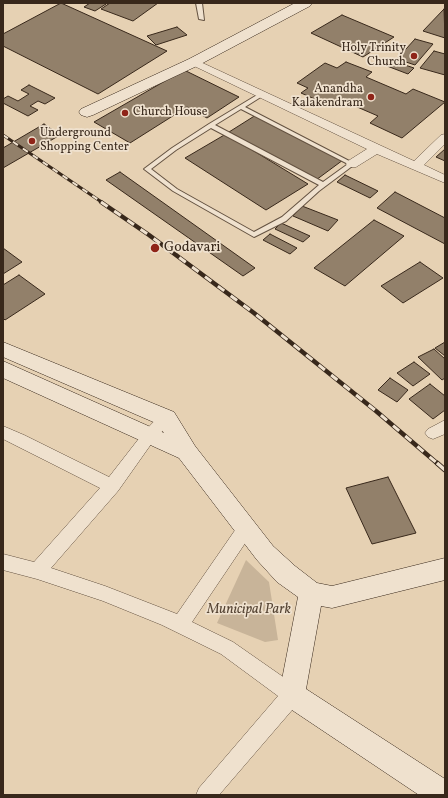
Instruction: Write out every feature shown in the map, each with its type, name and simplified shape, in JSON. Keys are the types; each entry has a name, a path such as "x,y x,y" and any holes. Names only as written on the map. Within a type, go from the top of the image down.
{"street":[{"path":"87,112 194,62 305,3"},
{"path":"194,62 376,149 445,179"},
{"path":"416,166 445,137"},
{"path":"352,164 376,149"},
{"path":"3,349 166,418 186,452 264,553 286,574 311,593 332,598 445,569"},
{"path":"3,369 186,452"},
{"path":"37,571 112,486 149,436 166,418"},
{"path":"3,432 112,486"},
{"path":"180,625 246,528"},
{"path":"3,562 37,571 105,594 180,625 227,648 292,695 444,795"},
{"path":"206,795 292,695 311,593"}],"lane":[{"path":"199,3 202,19"},
{"path":"241,107 352,164 324,184 284,219 254,234 175,190 146,169 174,148 262,94"},
{"path":"212,125 324,184"}],"green space":[{"name":"Municipal Park","path":"246,560 269,582 278,640 265,642 217,623"}],"building":[{"path":"61,3 167,51 98,94 3,46 3,34"},
{"path":"90,3 106,4 95,11 84,7"},
{"path":"110,3 158,3 133,21 101,9"},
{"path":"444,9 445,38 423,31"},
{"path":"342,15 394,37 363,57 311,33"},
{"path":"177,27 187,35 156,45 147,36"},
{"path":"415,39 433,44 415,65 397,59"},
{"path":"434,51 445,54 445,75 420,68"},
{"path":"393,61 414,68 408,74 387,66"},
{"name":"Anandha Kalakendram","path":"346,62 372,72 366,77 406,94 413,89 445,102 402,138 370,123 378,116 341,100 333,107 301,93 308,88 297,83 325,63 337,68"},
{"path":"184,70 239,97 207,118 187,107 130,143 94,122"},
{"path":"29,85 55,98 45,104 38,101 30,106 38,110 28,116 3,103 3,99 8,96 18,101 29,94 21,90"},
{"path":"256,115 343,160 316,180 229,132"},
{"name":"Underground Shopping Center","path":"44,124 60,135 3,168 3,148"},
{"path":"226,134 308,184 266,210 185,158"},
{"path":"445,149 445,161 436,157"},
{"path":"120,172 255,268 243,276 106,180"},
{"path":"345,175 378,191 370,198 337,182"},
{"path":"395,192 445,218 445,244 377,208"},
{"path":"302,206 338,220 328,231 293,216"},
{"path":"374,220 404,236 345,286 314,268"},
{"path":"281,223 310,236 303,242 275,229"},
{"path":"270,234 297,248 290,254 263,240"},
{"path":"3,248 22,262 3,274"},
{"path":"420,262 443,278 403,303 381,286"},
{"path":"19,275 45,294 5,320 3,318 3,285"},
{"path":"445,342 445,356 435,348"},
{"path":"434,349 445,359 445,378 442,380 418,357"},
{"path":"414,362 430,374 413,386 397,373"},
{"path":"390,378 408,390 397,402 378,390"},
{"path":"430,384 445,396 445,410 433,419 409,399"},
{"path":"388,477 416,533 372,544 346,488"}],"railway":[{"path":"3,135 103,203"},
{"path":"101,202 149,235 254,313 376,411 438,464"},
{"path":"437,463 445,470"}],"place":[{"name":"Holy Trinity Church","path":"414,56"},
{"name":"Anandha Kalakendram","path":"371,97"},
{"name":"Church House","path":"125,113"},
{"name":"Underground Shopping Center","path":"32,141"},
{"name":"Godavari","path":"155,248"}]}
